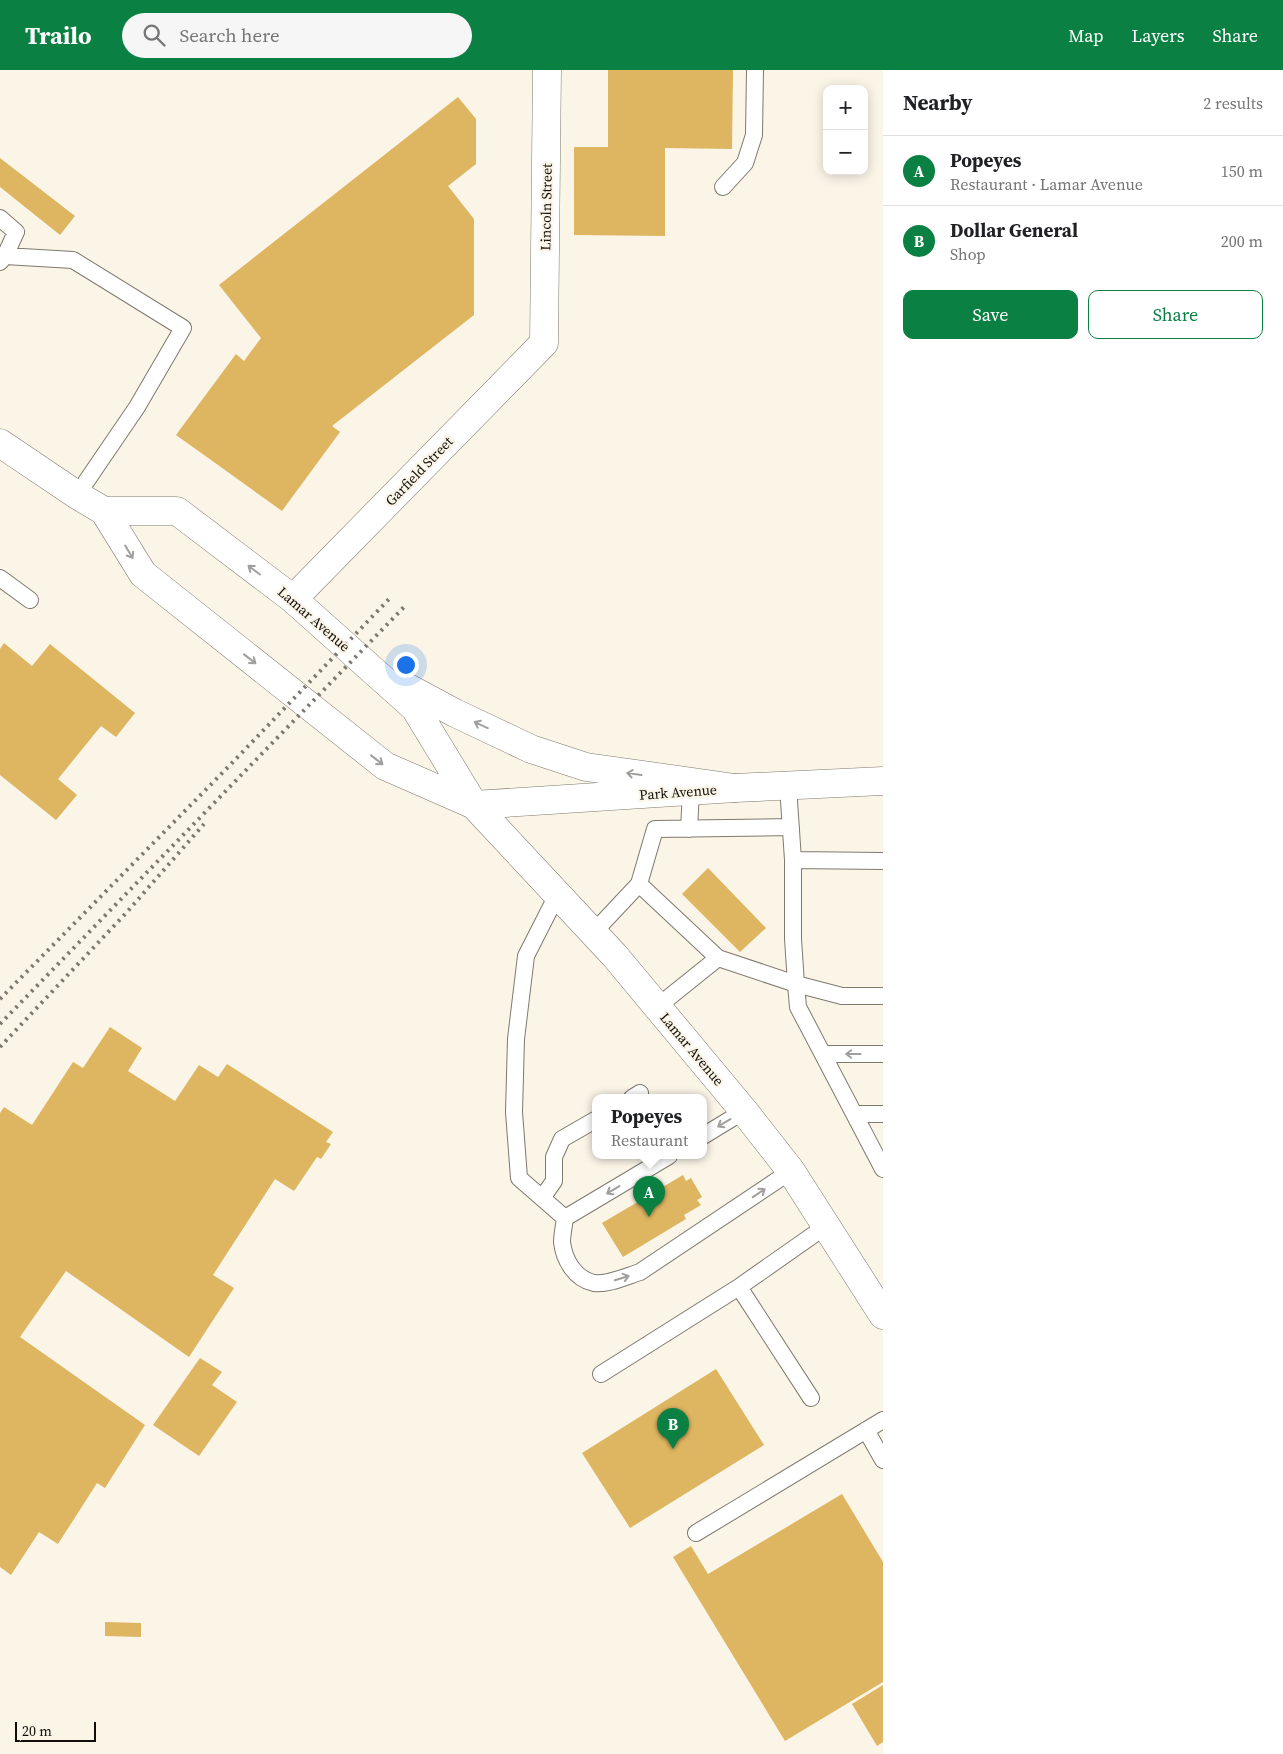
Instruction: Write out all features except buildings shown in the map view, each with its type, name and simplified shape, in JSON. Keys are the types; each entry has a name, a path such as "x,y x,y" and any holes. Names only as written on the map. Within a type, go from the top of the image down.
{"main road":[{"name":"Lincoln Street","path":"544,344 547,70"},
{"name":"Garfield Street","path":"293,599 544,344"},
{"name":"Lamar Avenue","path":"0,442 77,495 104,510 177,511 293,599 415,708 474,805 615,956 744,1111 791,1171 883,1315"},
{"name":"Lamar Avenue","path":"104,510 143,574 385,766 474,805"},
{"path":"369,667 472,721 531,748 586,767 735,788"},
{"name":"Park Avenue","path":"474,805 735,788 883,781"}],"lane":[{"path":"724,187 745,163 754,135 755,70"},
{"path":"0,218 16,232 2,259 73,260 183,328 138,407 77,495"},
{"path":"0,578 30,600"},
{"path":"788,786 793,860 793,939 798,1007 883,1169"},
{"path":"689,829 691,791"},
{"path":"592,933 639,884 655,829 791,827"},
{"path":"793,860 883,861"},
{"path":"639,884 718,958 796,984 842,996 883,996"},
{"path":"557,895 526,956 516,1039 514,1112 520,1178 565,1218"},
{"path":"657,1007 718,958"},
{"path":"823,1054 883,1054"},
{"path":"707,1134 744,1111"},
{"path":"854,1114 883,1114"},
{"path":"542,1198 554,1181 554,1156 562,1139 592,1122"},
{"path":"565,1218 664,1159"},
{"path":"565,1218 562,1241 567,1262 578,1275 594,1283 617,1280 640,1272 791,1171"},
{"path":"601,1374 739,1287 826,1226"},
{"path":"739,1287 811,1398"},
{"path":"696,1533 883,1420"},
{"path":"866,1430 883,1460"}],"railway":[{"path":"0,999 232,763 392,596"},
{"path":"0,1024 405,606"},
{"path":"0,1047 127,912 204,824"}],"place":[{"name":"Popeyes","path":"649,1217"},
{"name":"Dollar General","path":"673,1449"}]}
